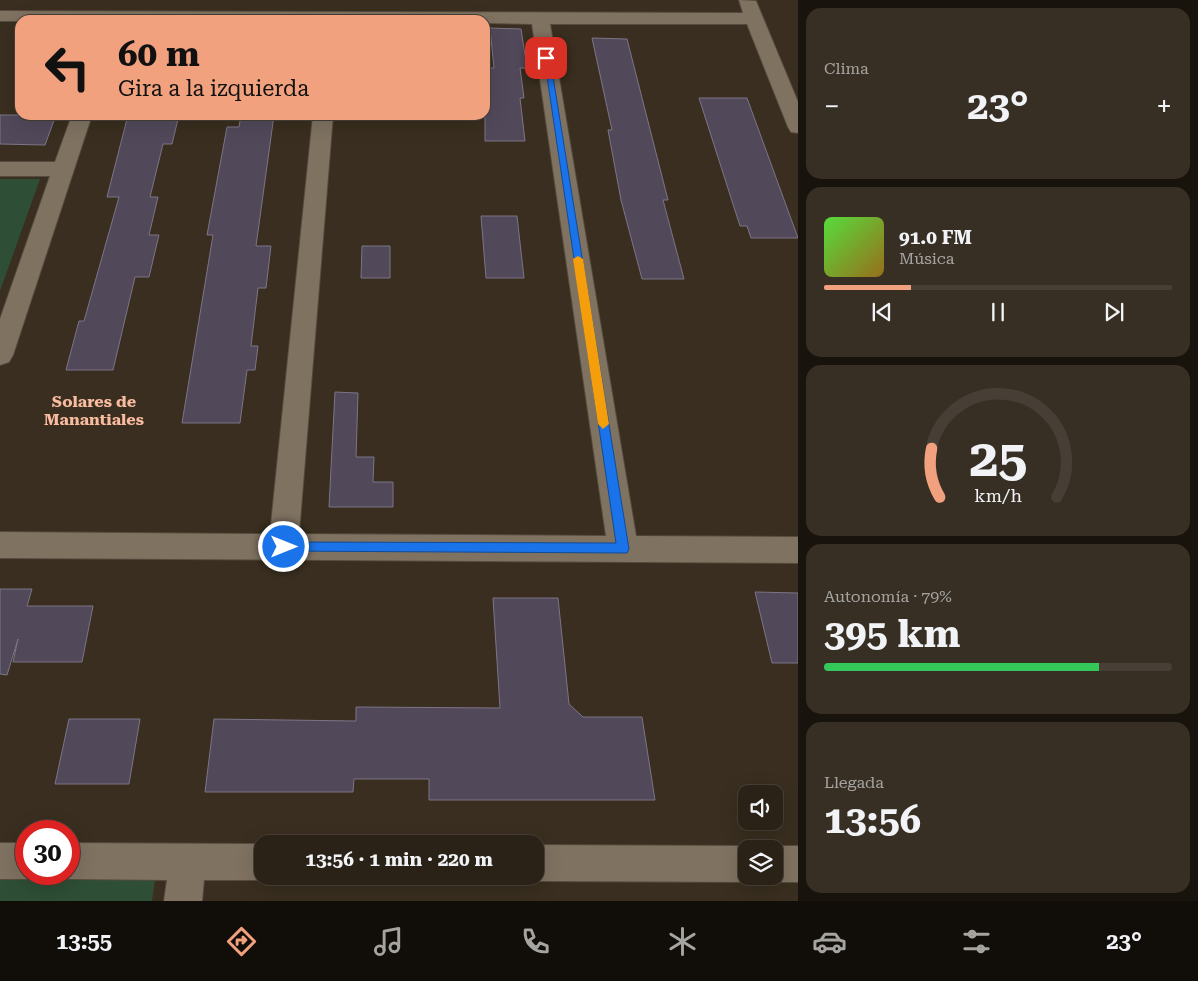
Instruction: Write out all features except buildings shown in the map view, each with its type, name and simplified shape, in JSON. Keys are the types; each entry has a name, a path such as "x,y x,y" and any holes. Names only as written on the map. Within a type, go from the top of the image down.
{"street":[{"path":"747,0 798,127"},
{"path":"29,15 117,12 209,15"},
{"path":"0,16 15,15"},
{"path":"490,18 754,19"},
{"path":"540,18 623,549"},
{"path":"0,355 80,120"},
{"path":"284,547 323,120"},
{"path":"0,169 64,169"},
{"path":"0,545 798,550"},
{"path":"0,861 15,861"},
{"path":"80,862 254,862"},
{"path":"183,901 188,862"},
{"path":"544,863 738,864"},
{"path":"783,864 798,864"}],"green space":[{"path":"0,179 40,179 0,291"},
{"path":"0,865 15,865 15,885 80,885 80,865 157,865 152,901 0,901"}],"slow traffic":[{"path":"578,259 603,424"}],"district":[{"name":"Solares de Manantiales","path":"94,410"}],"route":[{"path":"284,547 623,549 546,58"}]}
